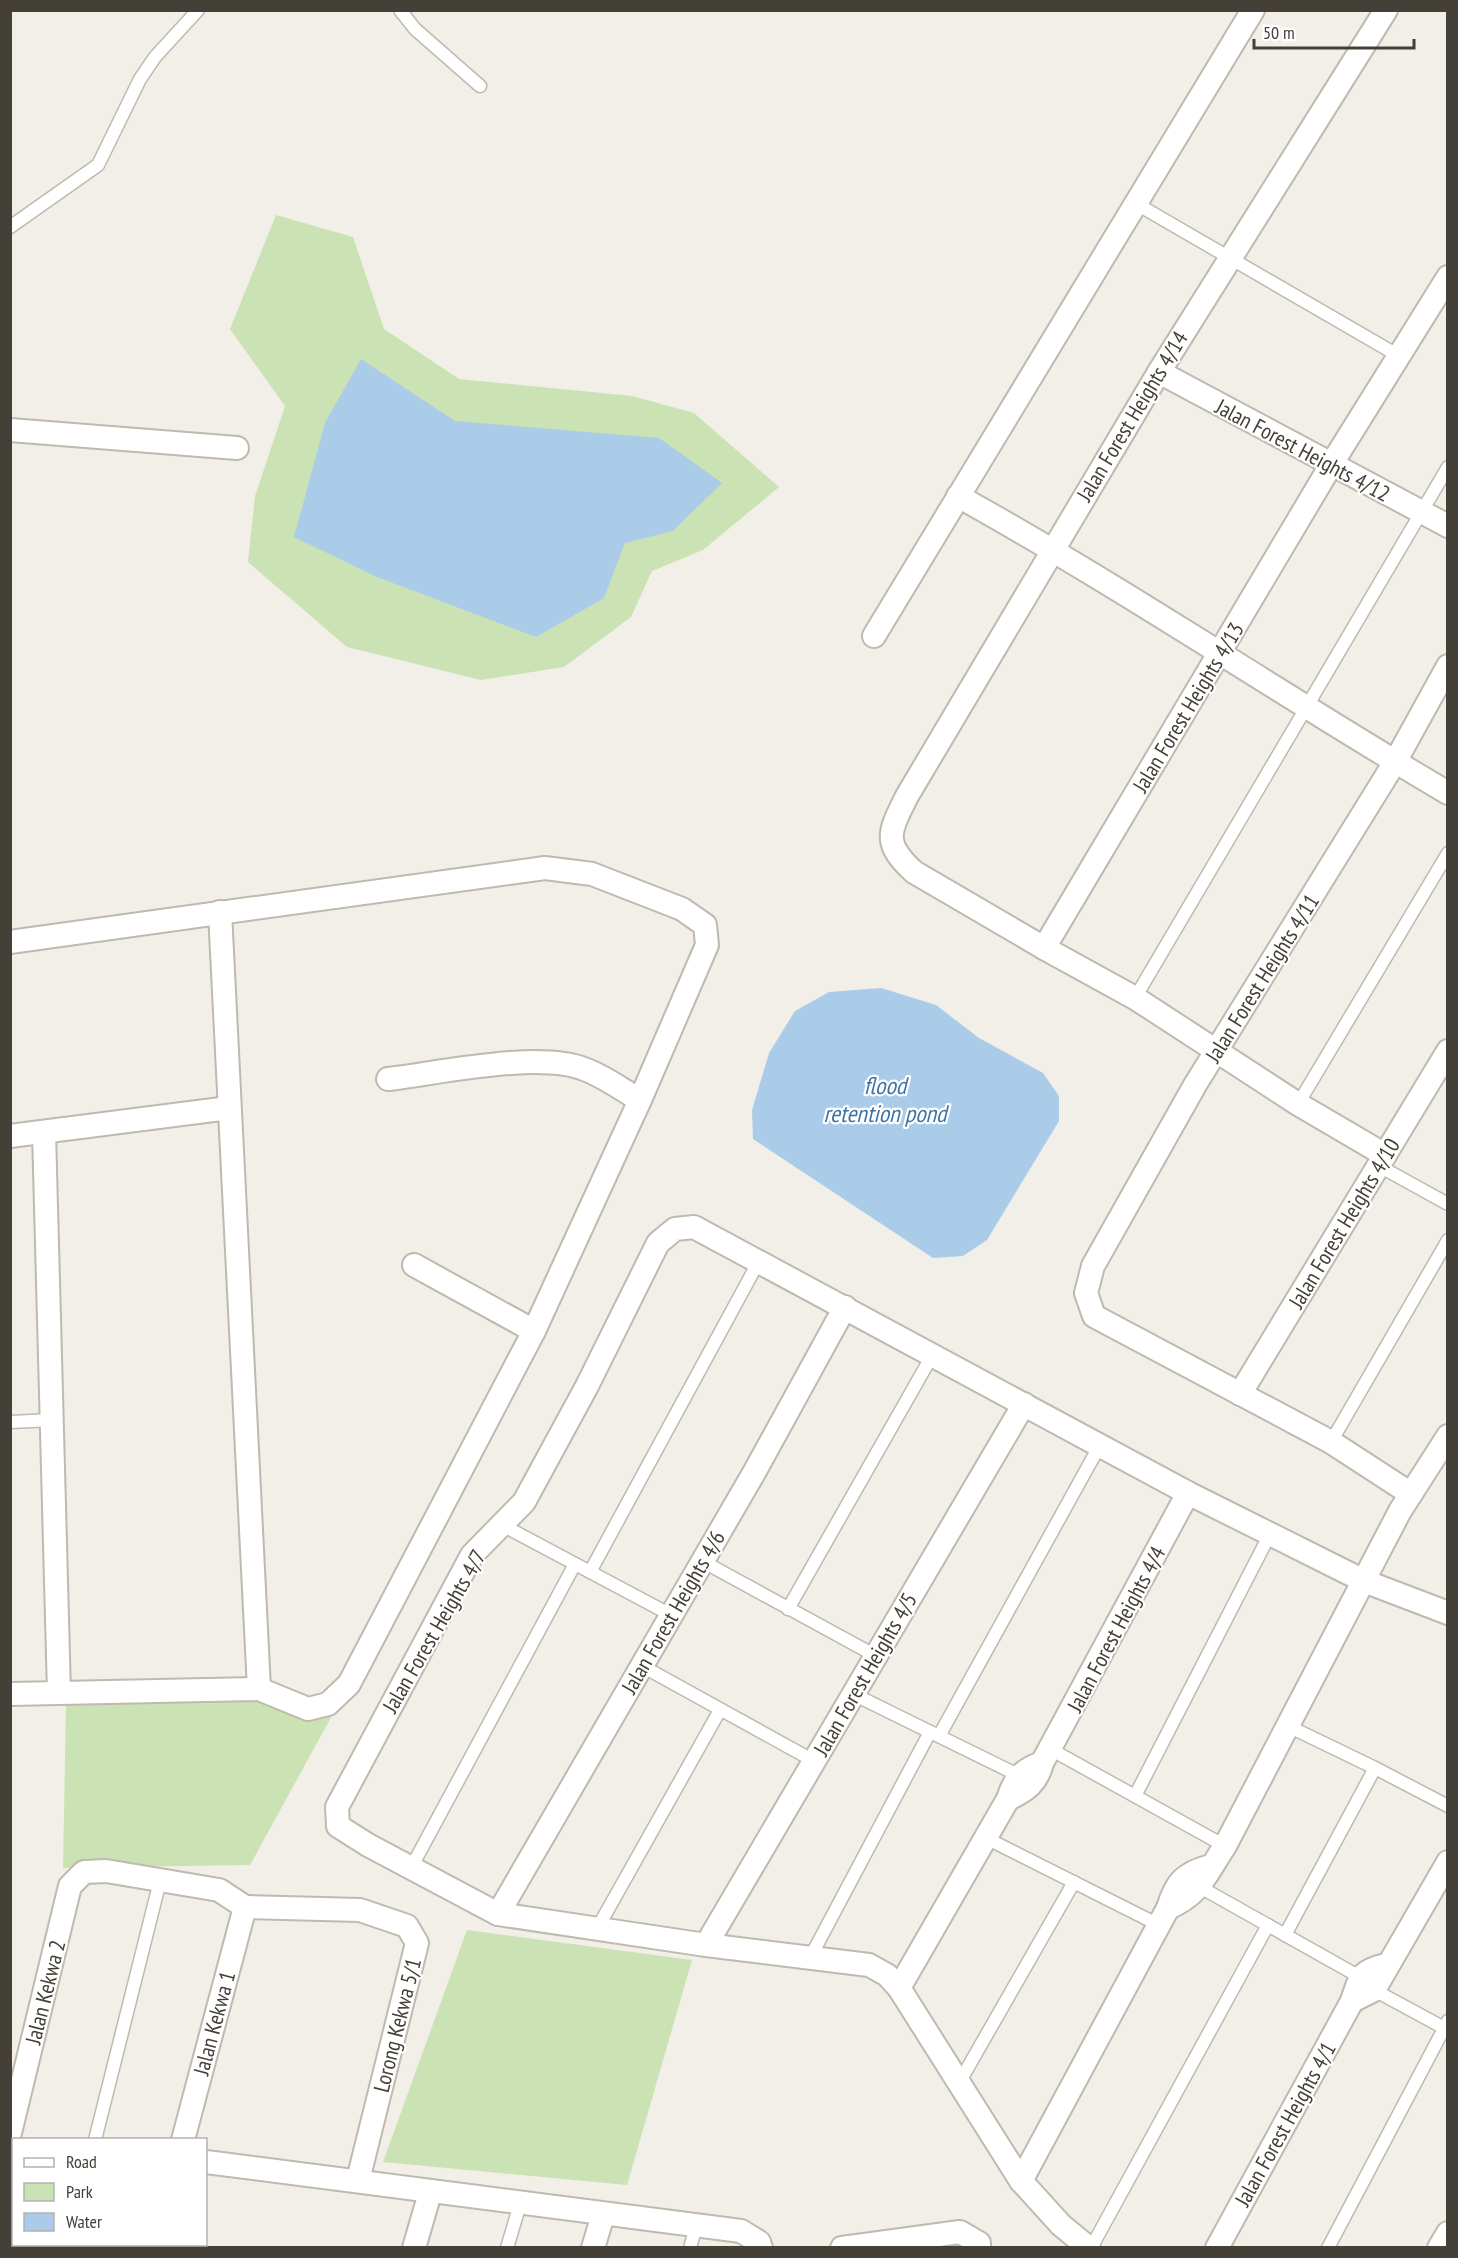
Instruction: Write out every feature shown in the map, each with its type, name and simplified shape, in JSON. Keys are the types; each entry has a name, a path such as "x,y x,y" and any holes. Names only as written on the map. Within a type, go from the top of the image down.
{"street":[{"path":"874,636 1253,10"},
{"name":"Jalan Forest Heights 4/14","path":"1044,948 914,872 897,856 891,843 891,830 907,796 1052,548 1159,372 1386,10"},
{"name":"Jalan Forest Heights 4/13","path":"1044,948 1331,465 1448,277"},
{"name":"Jalan Forest Heights 4/12","path":"1159,372 1448,526"},
{"path":"10,430 237,448"},
{"path":"958,496 1052,548 1305,708 1448,793"},
{"name":"Jalan Forest Heights 4/11","path":"1240,1394 1094,1317 1086,1293 1093,1266 1217,1052 1395,762 1448,666"},
{"path":"10,942 545,868 592,874 682,909 705,925 707,945 640,1100 534,1331 349,1684 328,1704 308,1710 259,1689 10,1694"},
{"path":"220,912 259,1689"},
{"path":"1044,948 1135,998 1382,1160"},
{"name":"Jalan Forest Heights 4/10","path":"1240,1394 1448,1052"},
{"path":"388,1079 513,1064 560,1062 585,1069 640,1100"},
{"path":"10,1136 230,1108"},
{"path":"44,1132 59,1693"},
{"name":"Jalan Forest Heights 4/7","path":"411,1868 338,1826 337,1807 472,1555 524,1502 587,1386 658,1244 675,1229 694,1227 759,1261"},
{"path":"759,1261 1188,1493 1364,1581 1448,1613"},
{"path":"414,1265 534,1331"},
{"name":"Jalan Forest Heights 4/6","path":"498,1914 642,1666 845,1307"},
{"path":"1240,1394 1331,1442 1406,1502"},
{"name":"Jalan Forest Heights 4/5","path":"706,1945 1024,1404"},
{"path":"1163,1916 1200,1887 1225,1846 1406,1502 1448,1437"},
{"name":"Jalan Forest Heights 4/4","path":"1008,1799 1034,1783 1188,1493"},
{"path":"1018,1775 1047,1756"},
{"name":"Jalan Forest Heights 4/4","path":"899,1988 984,1837 1008,1799 1018,1775"},
{"path":"1367,1984 1386,1965 1448,1862"},
{"path":"1021,2181 1163,1916 1174,1888 1188,1875 1211,1866"},
{"path":"411,1868 498,1914 706,1945 811,1956 869,1965 887,1975 899,1988 1021,2181 1061,2224 1090,2247"},
{"name":"Jalan Kekwa 2","path":"10,2133 70,1886 84,1872 106,1871 160,1881"},
{"path":"160,1881 219,1890 245,1907"},
{"name":"Jalan Kekwa 1","path":"183,2138 245,1907"},
{"name":"Lorong Kekwa 5/1","path":"245,1907 360,1910 407,1926 417,1943 358,2180"},
{"name":"Jalan Forest Heights 4/1","path":"1218,2247 1352,2001 1367,1984"},
{"path":"207,2162 358,2180 430,2193 603,2215 693,2237 741,2231 759,2242 762,2247"},
{"path":"414,2247 430,2193"},
{"path":"593,2247 603,2215"},
{"path":"842,2247 960,2232 979,2243 979,2247"},
{"path":"1439,2247 1448,2233"}],"lane":[{"path":"10,227 98,165 140,79 155,57 198,10"},
{"path":"400,10 415,29 480,86"},
{"path":"1135,203 1399,356"},
{"path":"1135,998 1448,466"},
{"path":"1298,1104 1448,853"},
{"path":"1382,1160 1448,1204"},
{"path":"1331,1442 1448,1240"},
{"path":"590,1572 759,1261"},
{"path":"789,1609 933,1354"},
{"path":"10,1422 52,1420"},
{"path":"811,1956 934,1734 1100,1445"},
{"path":"501,1525 671,1615"},
{"path":"1135,1796 1270,1534"},
{"path":"702,1561 876,1656"},
{"path":"411,1868 575,1564"},
{"path":"642,1666 814,1761"},
{"path":"853,1694 1018,1775"},
{"path":"597,1929 720,1710"},
{"path":"1288,1725 1448,1806"},
{"path":"1047,1756 1135,1796 1225,1846"},
{"path":"1285,1935 1375,1768"},
{"path":"984,1837 1074,1882 1163,1916"},
{"path":"95,2138 160,1881"},
{"path":"959,2083 1074,1882"},
{"path":"1200,1887 1367,1984 1446,2026 1328,2247"},
{"path":"1090,2247 1268,1926"},
{"path":"507,2247 520,2204"}],"green space":[{"path":"276,215 353,237 384,329 459,379 632,396 694,413 779,487 703,550 652,571 631,617 564,667 481,680 347,647 248,562 255,496 285,406 230,329"},
{"path":"256,1698 334,1712 250,1865 63,1868 66,1705"},
{"path":"467,1930 692,1960 627,2185 383,2162"}],"water":[{"path":"361,359 455,421 659,438 722,483 673,531 625,543 604,598 536,637 377,577 294,537 325,423"},
{"name":"flood retention pond","path":"881,988 936,1005 979,1038 1043,1073 1059,1096 1059,1121 987,1240 963,1256 933,1258 753,1139 752,1110 769,1053 795,1011 829,992"}]}
